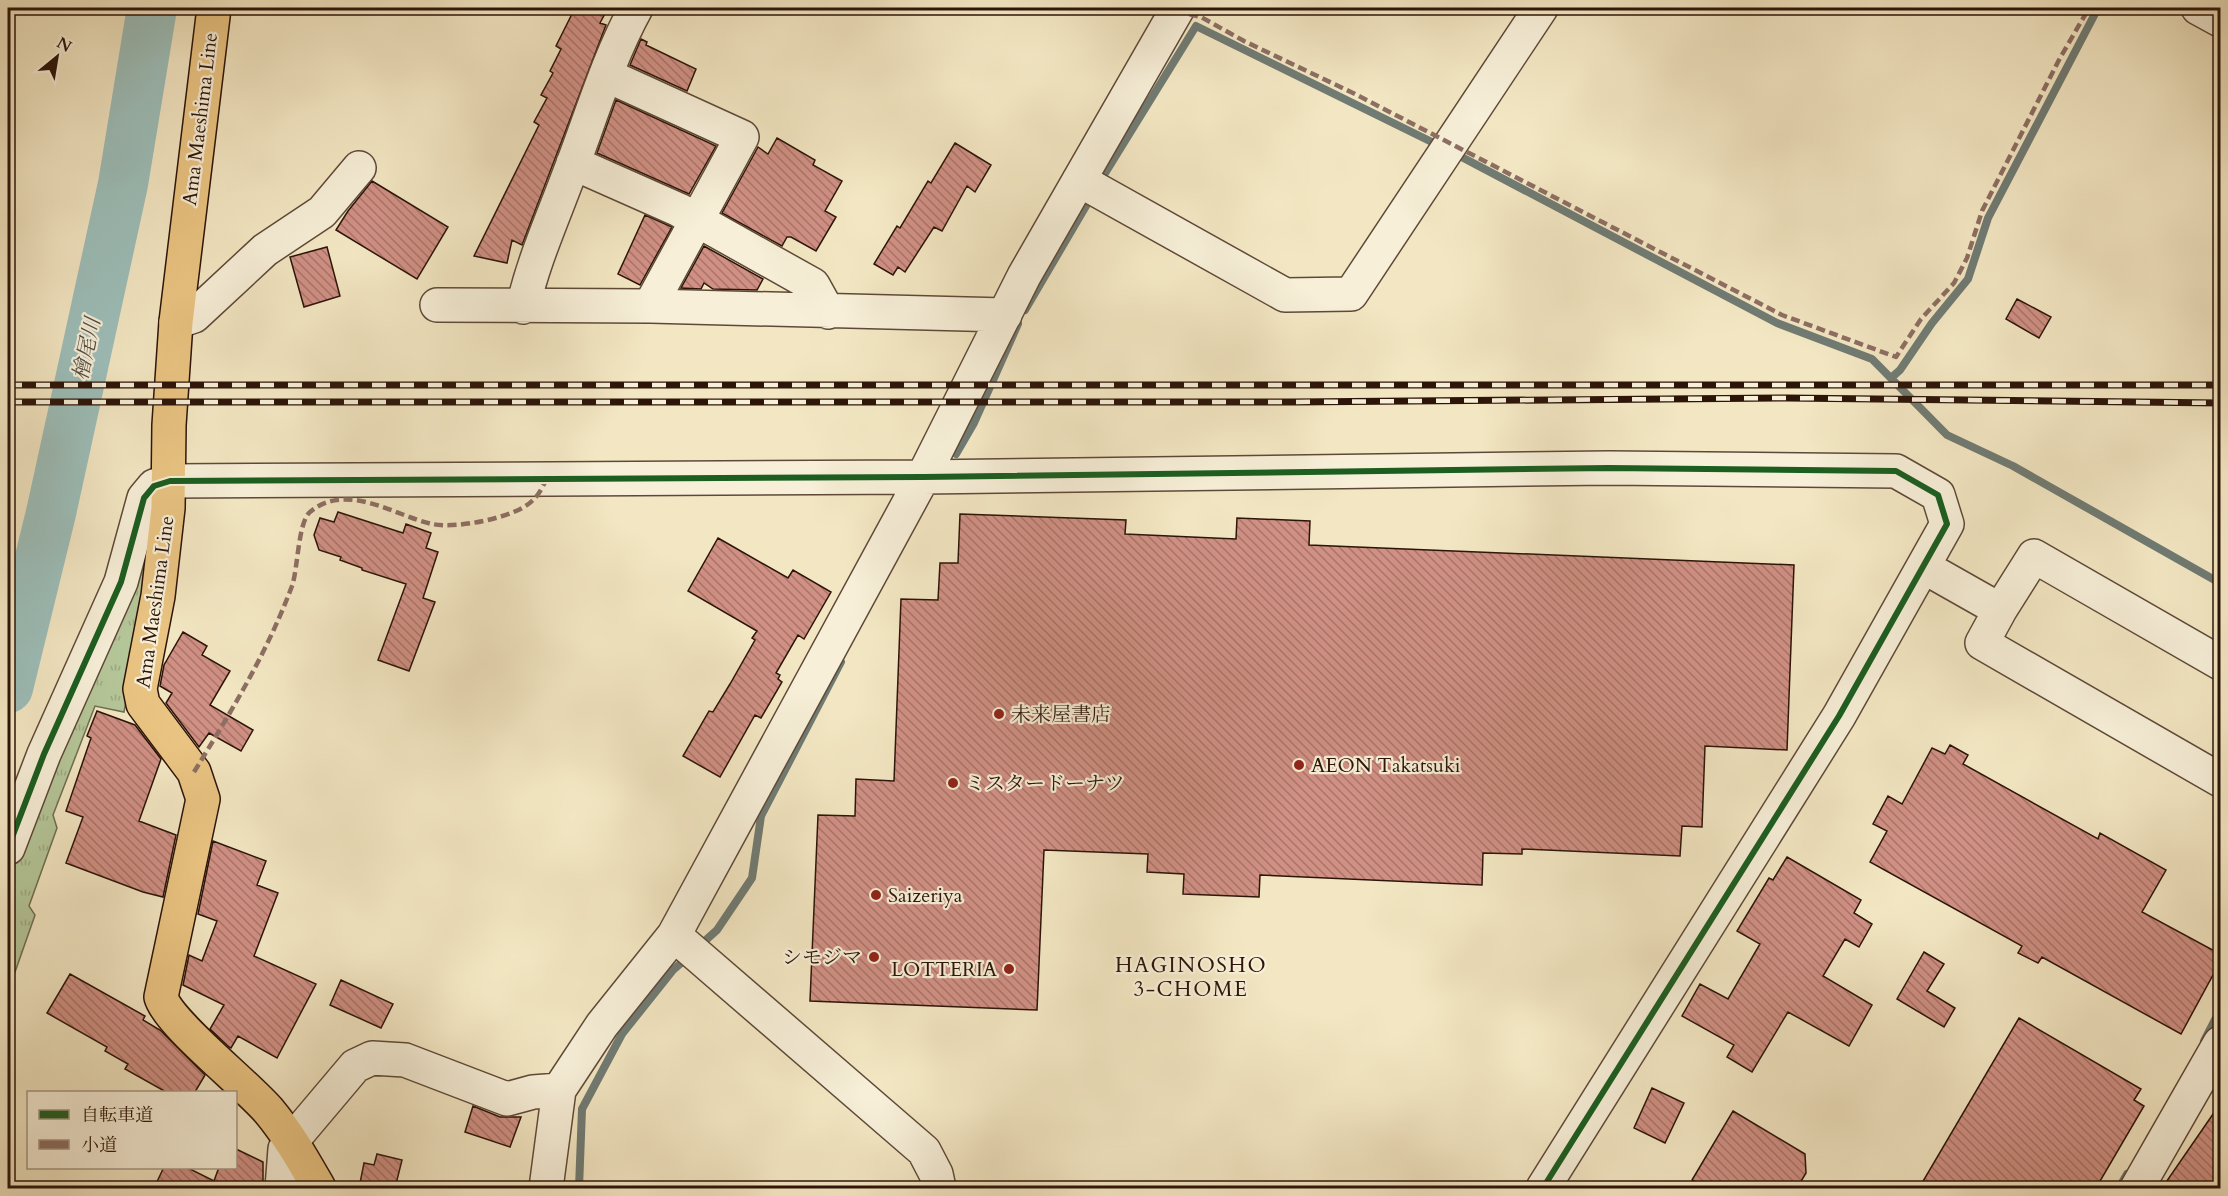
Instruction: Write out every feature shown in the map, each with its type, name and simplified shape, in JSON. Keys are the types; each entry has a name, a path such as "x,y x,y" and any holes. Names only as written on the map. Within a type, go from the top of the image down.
{"main road":[{"name":"Ama Maeshima Line","path":"214,8 176,322 169,425 170,481 158,596 141,696 143,704 194,772 203,800 160,997 170,1015 245,1085 292,1142 320,1188"}],"street":[{"path":"523,307 530,278 606,75 636,8"},
{"path":"1079,180 1285,295 1351,294 1541,8"},
{"path":"2198,8 2220,20"},
{"path":"546,1188 550,1140 559,1090 602,1024 677,938 924,477 1005,315 1175,9"},
{"path":"606,75 742,137 651,306"},
{"path":"573,163 697,220 813,285 828,312"},
{"path":"176,322 194,316 265,250 322,212 359,168"},
{"path":"437,305 651,306 1005,315"},
{"path":"8,848 44,754 121,582 144,498 154,486 170,481 924,477 1609,468 1896,471 1938,495 1947,524 1839,716 1543,1188"},
{"path":"2220,663 2034,556 1982,643 2220,780"},
{"path":"1924,567 2000,610"},
{"path":"677,938 924,1151 936,1174 939,1188"},
{"path":"2137,1188 2220,1043"},
{"path":"282,1188 285,1149 355,1066 372,1058 405,1060 507,1099 533,1092 559,1090"},
{"path":"550,1140 564,1188"}],"green space":[{"path":"154,516 144,606 124,712 95,706 53,815 57,828 29,906 35,915 8,992 8,867"}],"building":[{"path":"575,8 608,8 600,23 606,25 522,245 512,240 507,263 474,256 539,125 534,122 547,98 541,95 553,73 550,71 561,49 556,46"},
{"path":"641,39 647,42 646,45 696,69 687,91 630,65"},
{"path":"616,100 716,146 689,194 597,153"},
{"path":"777,138 815,160 813,165 842,181 825,211 836,217 816,251 791,237 787,237 782,246 722,213 758,147 768,154"},
{"path":"955,143 991,165 975,192 967,186 942,231 934,227 905,272 898,267 893,275 874,264 897,226 900,228 928,181 931,183"},
{"path":"372,181 448,227 417,279 336,230"},
{"path":"645,215 672,227 640,285 618,274"},
{"path":"704,246 763,279 757,290 713,289 704,283 701,289 681,288"},
{"path":"327,247 340,296 304,307 290,257"},
{"path":"2017,299 2051,317 2039,338 2006,319"},
{"path":"338,512 403,533 406,524 431,533 426,548 438,552 423,598 435,602 409,671 378,660 406,584 362,570 362,568 340,560 341,557 319,550 314,535 320,518 334,522"},
{"name":"AEON Takatsuki","path":"960,514 1126,520 1125,534 1236,539 1237,518 1310,521 1309,545 1794,565 1787,750 1705,746 1702,827 1682,826 1680,856 1522,849 1522,854 1483,853 1482,885 1260,875 1259,897 1183,894 1184,874 1147,872 1148,854 1044,850 1037,1010 810,1001 818,815 855,816 856,779 894,781 901,599 938,600 940,563 958,563"},
{"path":"718,538 788,578 793,570 831,592 804,639 798,635 776,673 780,675 778,679 782,682 761,718 755,715 720,777 683,756 709,711 713,712 730,684 755,640 752,638 757,631 688,591"},
{"path":"183,632 207,646 202,655 230,671 210,705 253,730 241,751 209,733 199,747 166,703 172,693 160,686 164,665"},
{"path":"97,711 135,725 161,759 139,821 176,835 163,897 143,892 66,863 83,817 66,811 91,738 87,736"},
{"path":"1950,745 1968,755 1963,764 2098,839 2100,833 2166,870 2142,912 2220,954 2220,962 2181,1034 2042,957 2038,963 2018,953 2022,946 1870,862 1887,831 1873,824 1888,796 1902,804 1932,748 1945,754"},
{"path":"213,841 266,861 257,885 278,893 254,956 316,984 277,1058 238,1036 231,1048 229,1047 210,1029 224,1005 183,985 189,955 202,961 217,921 198,914"},
{"path":"1787,857 1861,900 1854,913 1872,924 1859,947 1845,939 1823,976 1872,1005 1849,1046 1788,1012 1752,1072 1727,1057 1734,1045 1682,1016 1700,984 1728,999 1760,944 1737,931 1769,878 1773,880"},
{"path":"1924,952 1944,964 1927,991 1955,1008 1944,1027 1897,999"},
{"path":"70,974 145,1016 143,1020 160,1030 205,1075 196,1091 164,1091 125,1069 128,1064 105,1051 107,1047 47,1013"},
{"path":"341,980 393,1004 381,1028 330,1005"},
{"path":"2019,1018 2141,1089 2134,1100 2144,1106 2096,1188 1919,1188"},
{"path":"1652,1088 1684,1103 1665,1143 1634,1128"},
{"path":"2220,1104 2220,1188 2162,1188"},
{"path":"473,1106 500,1117 521,1117 510,1147 465,1132"},
{"path":"1733,1111 1805,1154 1806,1173 1797,1188 1707,1188 1692,1180"},
{"path":"237,1149 263,1162 263,1188 154,1188 163,1169 190,1169 214,1181 218,1169 237,1169"},
{"path":"377,1154 402,1160 395,1188 359,1188 364,1163 374,1165"}],"waterway":[{"name":"檜尾川","path":"8,688 51,513 123,184 152,8"},
{"path":"1891,378 1900,370 1932,323 1968,279 1988,218 2098,8"},
{"path":"1099,183 1196,26 1442,147"},
{"path":"1454,153 1777,323 1872,359 1947,435 2013,466 2220,583"},
{"path":"1025,310 1093,194"},
{"path":"956,454 974,423 1018,324"},
{"path":"697,948 717,930 752,878 761,816 841,662"},
{"path":"579,1188 582,1109 622,1034 673,970 688,957"},
{"path":"2204,1041 2220,1010"},
{"path":"2119,1188 2127,1174"}],"railway":[{"path":"8,385 2220,385"},
{"path":"8,402 1294,402 1787,398 2220,403"}],"marked path":[{"path":"1176,11 1201,17 1244,41 1353,93 1782,315 1896,357 1921,319 1954,283 1967,258 1982,211 2060,58 2089,8"},
{"path":"194,772 248,682 282,611 294,578 303,525 310,512 324,503 355,500 371,503 432,524 455,525 484,521 524,507 537,496 547,478"}],"cycle path":[{"path":"8,848 44,754 121,582 144,498 154,486 170,481 923,477 1609,468 1896,471 1938,495 1947,524 1839,716 1543,1188"}],"place":[{"name":"未来屋書店","path":"999,714"},
{"name":"AEON Takatsuki","path":"1299,765"},
{"name":"ミスタードーナツ","path":"953,783"},
{"name":"Saizeriya","path":"876,895"},
{"name":"シモジマ","path":"874,957"},
{"name":"LOTTERIA","path":"1009,969"}],"district":[{"name":"HAGINOSHO 3-CHOME","path":"1191,977"}]}
